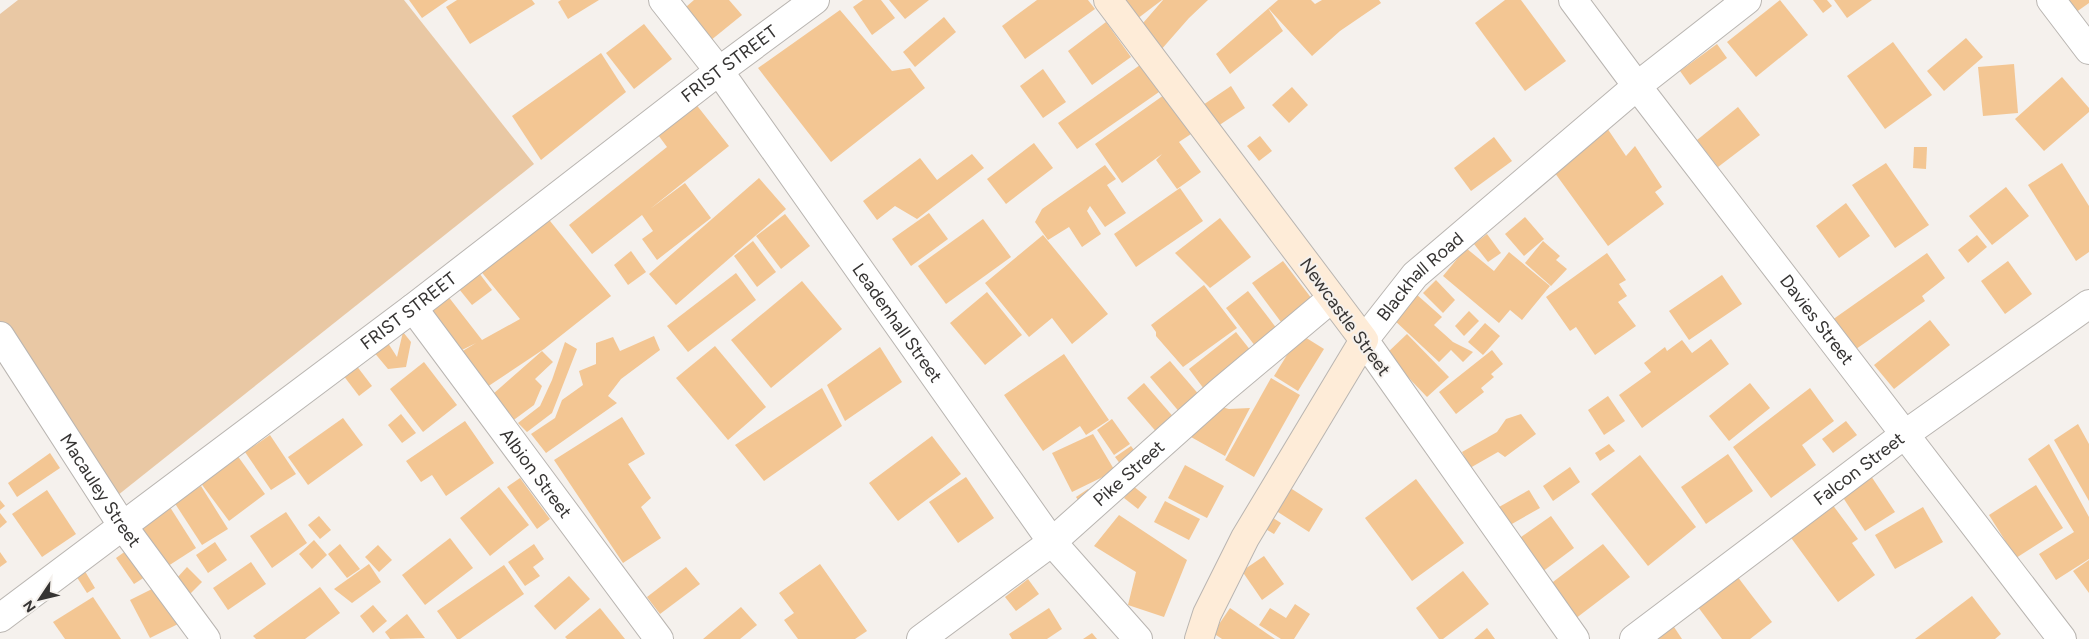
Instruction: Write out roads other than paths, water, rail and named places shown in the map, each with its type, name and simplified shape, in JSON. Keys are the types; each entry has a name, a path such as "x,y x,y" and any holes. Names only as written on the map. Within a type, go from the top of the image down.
{"street":[{"name":"Leadenhall Street","path":"663,0 718,71 1052,542 1138,639"},
{"name":"FRIST STREET","path":"0,618 413,308 718,71 815,0"},
{"name":"Newcastle Street","path":"1108,0 1364,340 1575,639"},
{"name":"Davies Street","path":"1573,0 2062,639"},
{"name":"Blackhall Road","path":"1199,639 1207,614 1245,538 1364,340 1414,275 1637,86 1747,0"},
{"path":"2051,0 2089,50"},
{"name":"Pike Street","path":"920,639 1052,542 1221,391 1332,298"},
{"name":"Falcon Street","path":"1634,639 1904,435 2089,304"},
{"name":"Albion Street","path":"413,308 659,639"},
{"name":"Macauley Street","path":"0,336 122,525 206,639"}]}
